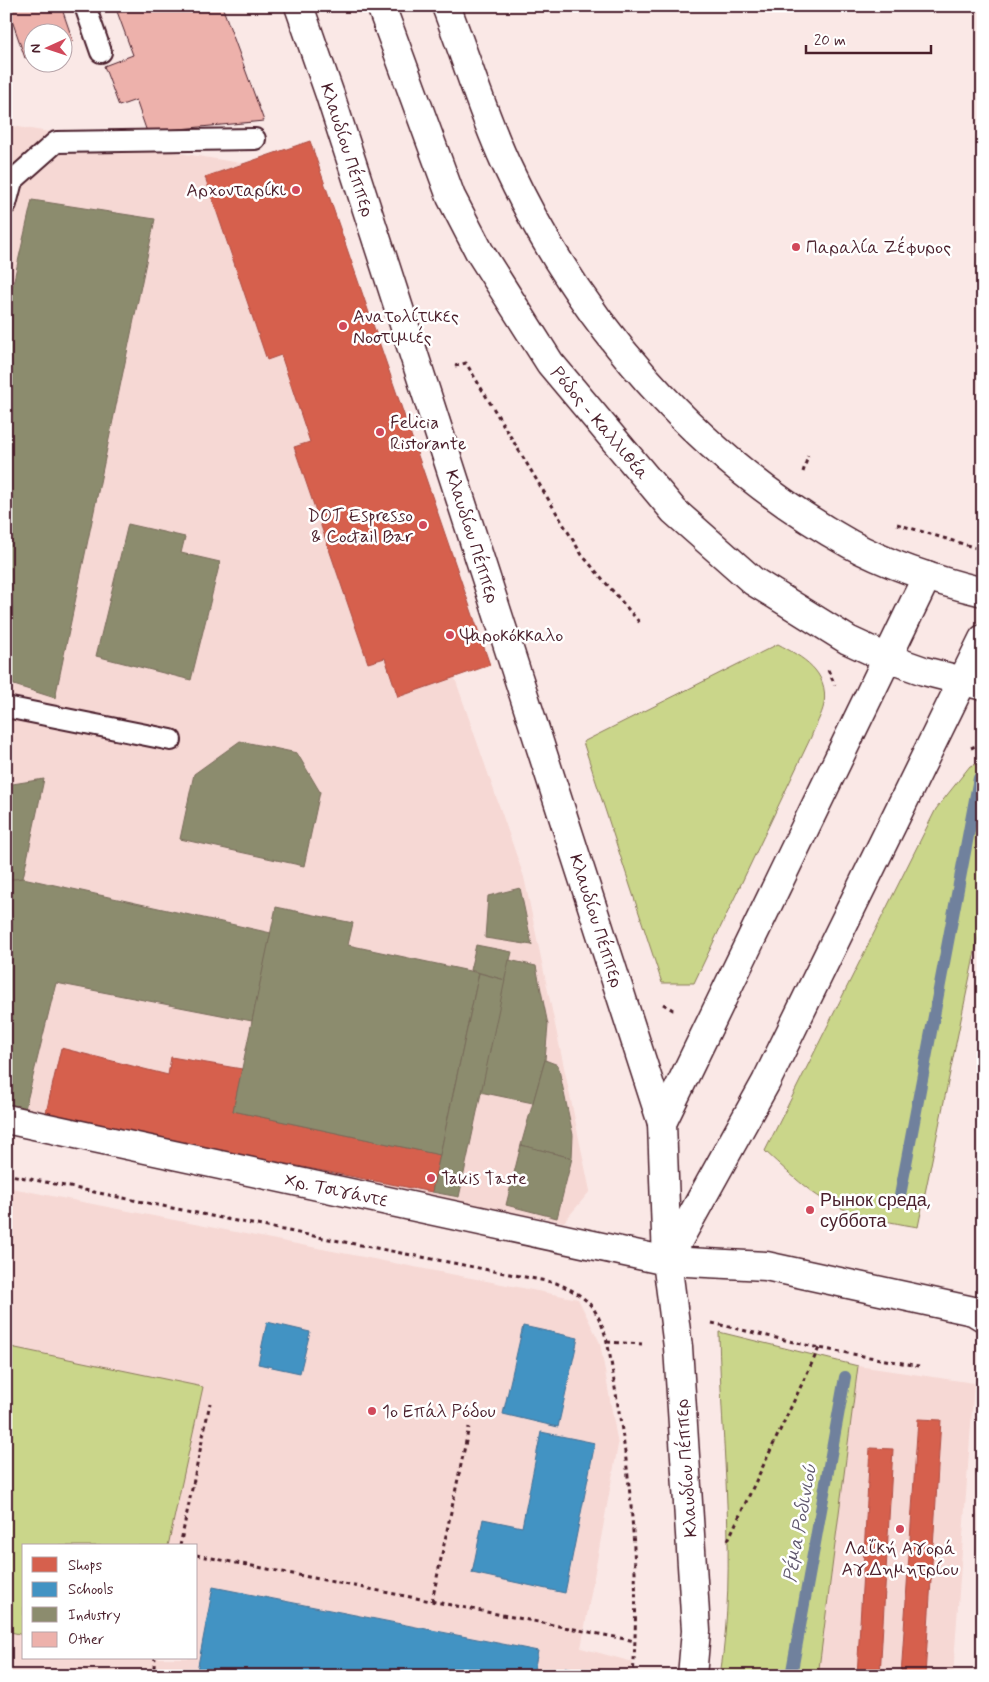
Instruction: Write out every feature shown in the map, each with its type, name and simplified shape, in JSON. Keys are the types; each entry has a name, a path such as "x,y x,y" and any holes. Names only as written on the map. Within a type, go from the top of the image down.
{"street":[{"name":"Κλαυδίου Πέππερ","path":"299,6 330,95 662,1124 667,1261 678,1347 696,1631 692,1676"},
{"name":"Ρόδος - Καλλιθέα","path":"381,6 451,197 479,251 550,363 628,459 674,511 713,547 754,580 812,619 848,640 887,658 972,683"},
{"path":"446,6 510,170 568,274 600,324 635,367 671,406 719,452 772,494 850,544 927,576 983,592"},
{"path":"662,1124 927,576"},
{"path":"667,1261 766,1082 972,683 983,639"},
{"name":"Χρ. Τσιγάντε","path":"6,1119 667,1261 766,1266 973,1311 983,1316"}],"lane":[{"path":"86,6 101,52"},
{"path":"6,204 12,181 56,142 255,139"},
{"path":"6,707 171,740"}],"path":[{"path":"421,376 466,363 582,555 640,624"},
{"path":"794,470 802,475 808,456"},
{"path":"891,522 983,550"},
{"path":"824,663 838,692"},
{"path":"660,1003 672,1010 680,1010"},
{"path":"6,1174 556,1283 577,1292 593,1308 607,1342 626,1447 634,1552 635,1641 633,1676"},
{"path":"708,1331 708,1322 819,1348 919,1366"},
{"path":"726,1543 819,1348"},
{"path":"180,1544 210,1403"},
{"path":"432,1601 469,1427"},
{"path":"198,1555 635,1641"},
{"path":"153,1676 155,1660"}],"shaded area":[{"path":"6,125 278,169 524,877 590,1191 564,1222 6,1114"},
{"path":"6,1187 578,1299 600,1343 618,1445 581,1648 633,1662 630,1676 6,1676"},
{"name":"Λαΐκή Αγορά Αγ.Δημητρίου","path":"858,1366 974,1383 953,1676 818,1676"}],"green space":[{"path":"778,644 812,666 818,674 824,692 822,712 694,983 662,983 583,742"},
{"path":"983,762 983,913 918,1227 863,1216 824,1200 812,1192 765,1151 936,809 970,766"},
{"path":"719,1332 858,1366 818,1676 720,1676 728,1590 728,1547"},
{"path":"6,1346 203,1387 168,1544 22,1544 22,1635 6,1631"}],"building: Shops":[{"path":"310,141 490,665 398,697 385,658 368,663 294,447 310,442 281,355 267,360 205,177"},
{"path":"61,1048 168,1075 171,1057 242,1069 233,1111 440,1155 432,1192 45,1117"},
{"path":"918,1419 941,1420 925,1676 901,1676"},
{"path":"870,1448 893,1449 880,1676 857,1676"}],"building: Schools":[{"path":"267,1322 310,1332 300,1373 258,1364"},
{"path":"523,1326 578,1338 558,1427 503,1414"},
{"path":"541,1432 595,1443 565,1593 472,1573 483,1519 522,1527"},
{"path":"213,1587 538,1651 533,1676 196,1676"},
{"path":"565,1667 606,1676 563,1676"}],"building: Industry":[{"path":"32,200 155,219 55,698 14,685 6,675 6,315"},
{"path":"128,524 185,537 181,553 220,562 191,680 96,656"},
{"path":"240,741 297,753 320,792 304,866 180,839 194,774"},
{"path":"44,779 23,878 6,880 6,785"},
{"path":"23,878 271,933 252,1021 56,983 24,1113 6,1110 6,880"},
{"path":"520,888 532,945 485,938 488,896"},
{"path":"276,907 353,923 348,945 479,973 440,1155 233,1111"},
{"path":"476,945 512,952 505,980 470,970"},
{"path":"509,960 536,966 548,1025 545,1060 533,1103 480,1092"},
{"path":"479,973 505,980 459,1197 432,1192"},
{"path":"545,1060 558,1065 573,1135 572,1158 521,1145"},
{"path":"521,1145 572,1158 557,1218 506,1205"}],"building: Other":[{"path":"7,6 61,6 66,22 22,22 22,49"},
{"path":"115,6 222,6 264,121 147,132 136,100 119,106 104,66 133,55"}],"waterway":[{"path":"899,1201 979,778"},
{"name":"Ρέμα Ροδινιού","path":"791,1676 845,1377"}],"place":[{"name":"Αρχονταρίκι","path":"296,190"},
{"name":"Παραλία Ζέφυρος","path":"796,247"},
{"name":"Ανατολίτικες Νοστιμιές","path":"343,326"},
{"name":"Felicia Ristorante","path":"380,432"},
{"name":"DOT Espresso & Coctail Bar","path":"423,525"},
{"name":"Ψαροκόκκαλο","path":"450,635"},
{"name":"Takis Taste","path":"431,1178"},
{"name":"Рынок среда, суббота","path":"810,1210"},
{"name":"1ο Επάλ Ρόδου","path":"372,1411"},
{"name":"Λαΐκή Αγορά Αγ.Δημητρίου","path":"900,1529"}]}
